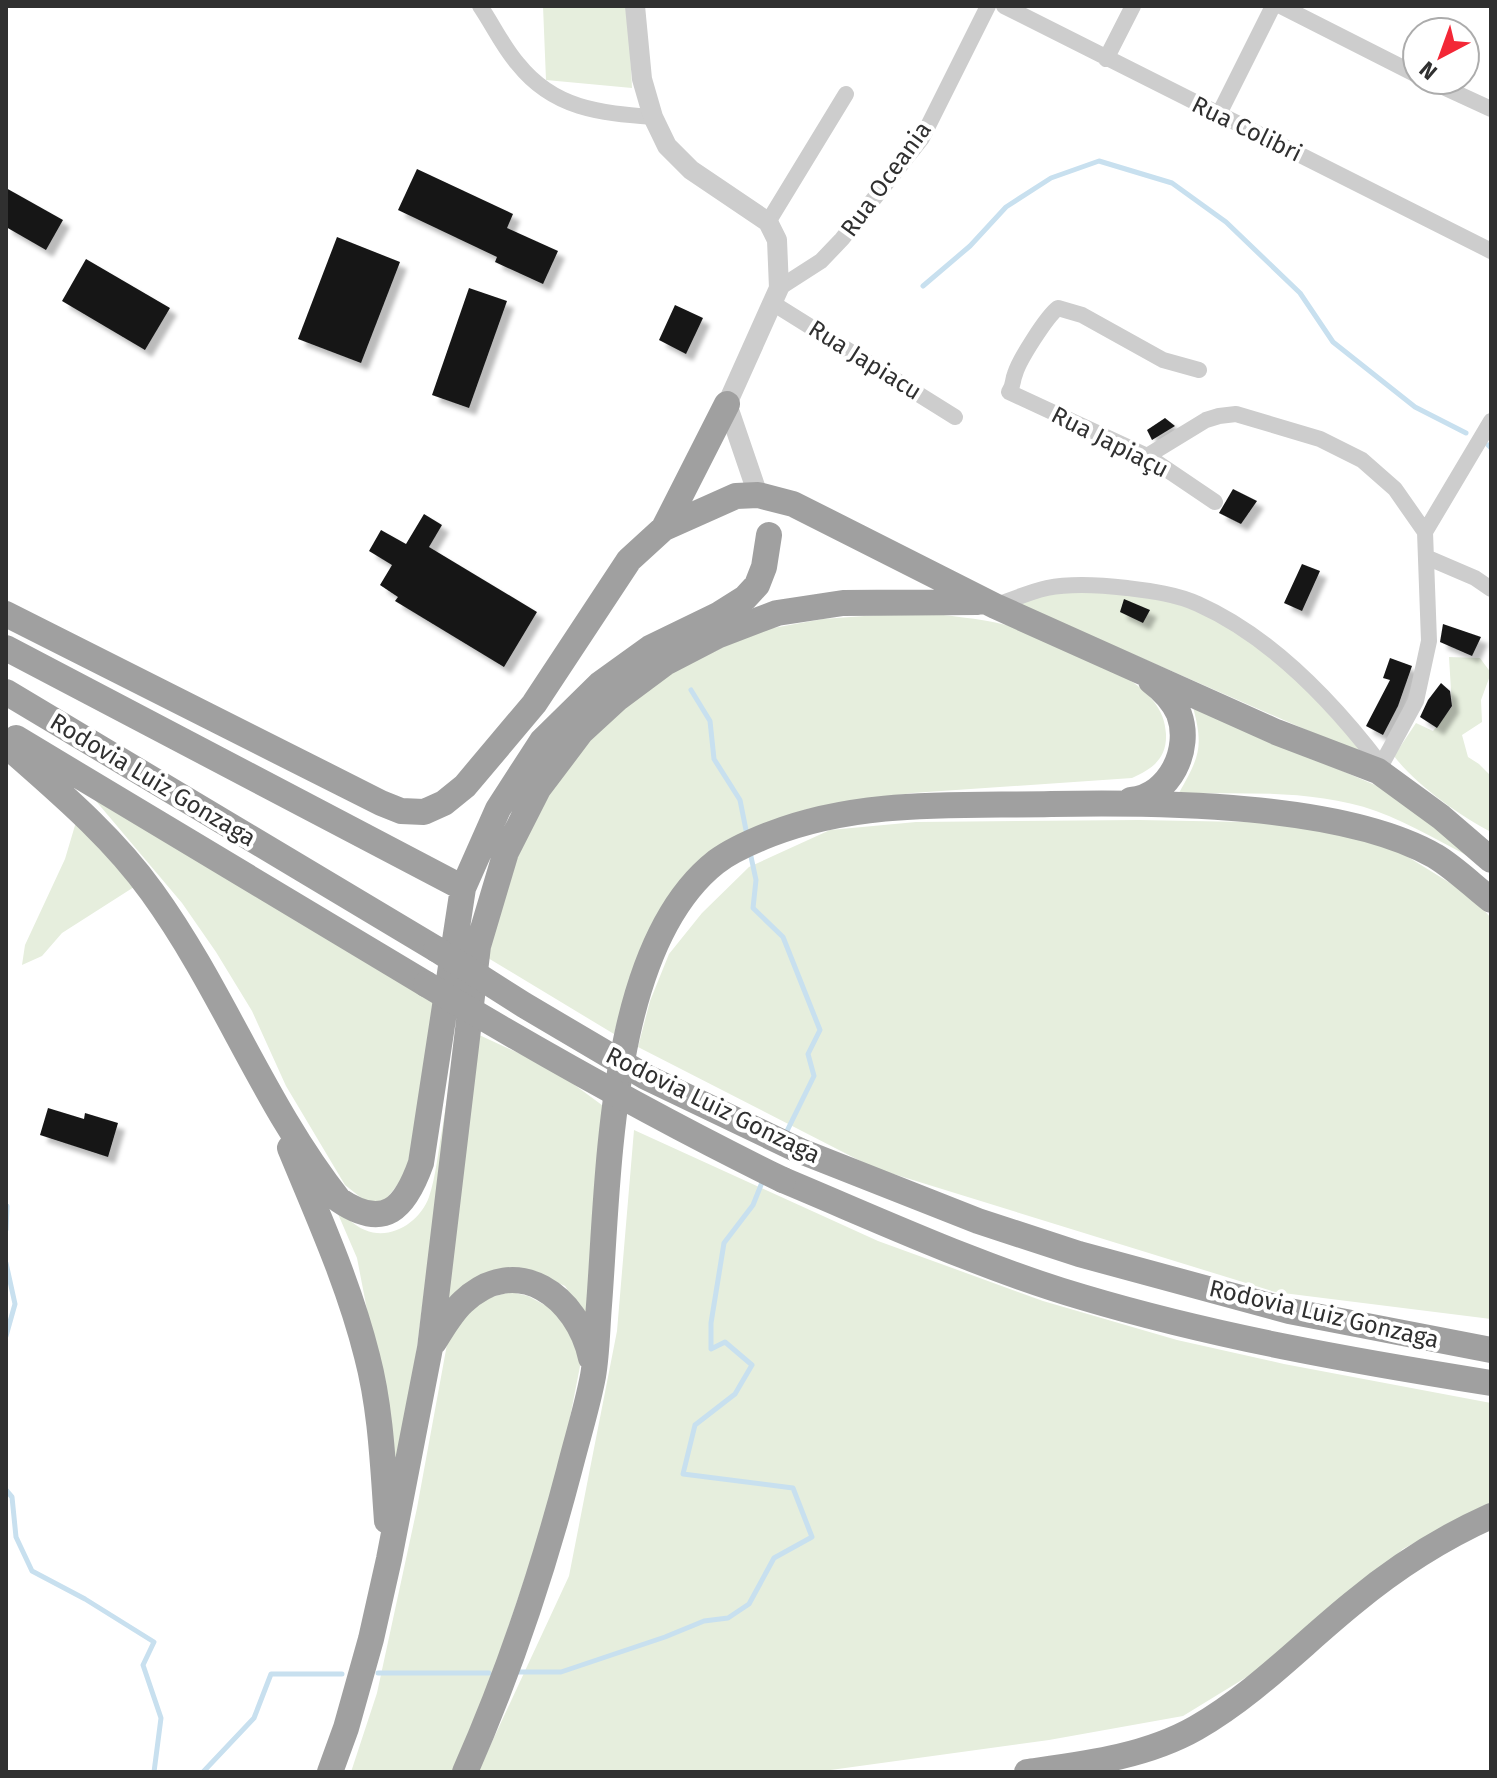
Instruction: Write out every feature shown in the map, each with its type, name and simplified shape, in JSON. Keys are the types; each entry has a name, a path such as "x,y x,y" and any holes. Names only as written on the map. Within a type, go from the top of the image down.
{"highway":[{"path":"664,528 727,404"},
{"path":"757,621 769,605 773,591 769,535 758,495"},
{"path":"6,614 381,803 401,811 424,812 444,803 465,786 494,754 534,704 629,560 664,528 736,496 758,495 793,504 990,604 1276,732 1380,768 1491,860"},
{"path":"6,745 110,843 151,890 192,952 264,1086 339,1200 356,1211 373,1215 388,1213 401,1204 413,1186 421,1163 463,888 498,809 542,741 600,684 650,648 718,615 745,598 757,585 764,567 769,535"},
{"path":"330,1772 367,1654 430,1348 478,946 506,852 538,789 581,732 609,706 665,663 719,635 777,613 843,603 990,604"},
{"path":"6,648 463,888"},
{"path":"1108,803 1140,799 1158,790 1172,774 1181,756 1183,735 1179,715 1169,696 1128,666"},
{"name":"Rodovia Luiz Gonzaga","path":"6,692 646,1077 798,1150 999,1228 1092,1258 1289,1311 1491,1350"},
{"name":"Rodovia Luiz Gonzaga","path":"6,732 566,1067 682,1131 783,1180 924,1239 1080,1296 1323,1356 1491,1383"},
{"path":"465,1772 534,1594 594,1373 613,1134 628,1030 643,971 663,925 716,862 750,842 801,822 864,810 901,806 1108,803 1242,810 1305,817 1382,834 1435,857 1491,900"},
{"path":"264,1086 345,1282 368,1358 381,1444 389,1559"},
{"path":"430,1348 448,1319 463,1301 477,1291 495,1283 532,1283 553,1293 582,1329 594,1373"},
{"path":"1289,1311 1491,1333"},
{"path":"1027,1772 1129,1754 1194,1729 1245,1697 1353,1603 1409,1562 1491,1516"}],"street":[{"path":"480,6 516,63 553,93 576,106 601,114 653,117"},
{"path":"635,6 642,79 653,117 667,146 691,170 768,222 777,240 777,296 727,404 758,495"},
{"name":"Rua Oceania","path":"777,296 821,261 842,239 922,138 988,6"},
{"name":"Rua Colibri","path":"1004,6 1491,251"},
{"path":"1106,59 1133,6"},
{"path":"1219,114 1273,6"},
{"path":"1281,6 1401,67"},
{"path":"768,222 846,94"},
{"path":"1463,96 1491,109"},
{"name":"Rua Japiacu","path":"777,296 955,417"},
{"name":"Rua Japiaçu","path":"1199,370 1163,360 1082,315 1058,308 1045,323 1015,373 1009,392 1147,456 1215,502"},
{"path":"990,604 1047,588 1081,585 1151,591 1198,604 1263,644 1298,673 1355,731 1380,768 1416,701 1429,641 1425,532 1395,489 1362,460 1320,439 1236,414 1206,420 1147,456"},
{"path":"1425,532 1491,421"},
{"path":"1426,557 1475,578 1491,589"}],"green space":[{"path":"543,6 628,6 632,88 546,80"},
{"path":"1103,590 1171,601 1199,610 1271,651 1368,757 1014,602 1046,592"},
{"path":"920,612 1012,627 1125,677 1154,701 1163,717 1166,743 1161,757 1152,767 1132,778 912,793 807,809 736,838 654,930 630,977 614,1034 483,955 511,856 550,780 603,720 675,671 756,631 823,619"},
{"path":"1449,657 1480,658 1491,673 1481,700 1482,722 1462,735 1468,757 1491,776 1491,832 1439,798 1394,756 1416,723 1433,731 1452,707"},
{"path":"1193,707 1382,788 1482,863 1403,822 1352,804 1278,794 1179,793 1198,752"},
{"path":"90,794 436,991 416,1161 384,1202 369,1204 345,1185 286,1086 252,1011 216,952 182,903"},
{"path":"1139,820 1306,823 1400,852 1471,896 1491,918 1491,1319 1275,1292 874,1168 638,1047 650,1001 669,954 702,913 749,867 830,830 916,822"},
{"path":"76,822 134,887 62,933 42,956 22,965 25,945 65,859"},
{"path":"459,1021 403,1455 390,1467 380,1377 357,1258 335,1207 361,1228 385,1233 412,1221 425,1206 435,1172"},
{"path":"477,1034 553,1069 610,1111 592,1326 565,1286 535,1272 447,1307"},
{"path":"634,1130 878,1241 1043,1301 1177,1340 1284,1364 1491,1403 1491,1502 1403,1549 1289,1651 1183,1716 1049,1740 816,1772 478,1772 569,1576 617,1331"},
{"path":"511,1292 528,1296 567,1317 582,1356 558,1479 499,1655 455,1772 351,1772 377,1693 417,1508 450,1328 480,1300"}],"building":[{"path":"417,169 513,214 507,228 558,251 543,284 495,262 497,257 398,210"},
{"path":"6,188 63,220 46,250 6,227"},
{"path":"337,237 400,262 361,363 298,339"},
{"path":"86,259 170,308 145,350 62,301"},
{"path":"469,288 507,301 469,408 432,395"},
{"path":"675,305 703,318 686,354 659,340"},
{"path":"1165,418 1175,426 1152,440 1147,430"},
{"path":"1233,489 1257,501 1241,524 1219,513"},
{"path":"424,514 442,525 429,547 537,612 504,667 395,601 398,597 380,585 392,565 369,551 381,530 406,544"},
{"path":"1302,564 1320,571 1302,611 1284,603"},
{"path":"1124,599 1150,610 1143,623 1120,612"},
{"path":"1443,624 1481,637 1472,656 1440,642"},
{"path":"1390,658 1412,666 1398,706 1383,735 1366,726 1390,680 1383,678"},
{"path":"1441,683 1450,691 1452,706 1437,728 1420,717"},
{"path":"48,1108 84,1119 85,1113 118,1123 108,1157 40,1135"}],"waterway":[{"path":"923,286 970,246 1006,207 1051,178 1099,161 1172,183 1226,222 1300,293 1333,342 1415,407 1466,433"},
{"path":"1488,445 1491,448"},
{"path":"691,690 710,721 714,759 740,800 747,835"},
{"path":"750,852 756,880 753,908 783,937 820,1030 808,1054 814,1076 785,1135"},
{"path":"516,1672 561,1672 704,1621 728,1618 749,1604 774,1558 812,1537 793,1488 683,1474 695,1425 735,1394 752,1365 725,1342 711,1349 711,1323 724,1243 753,1205 763,1180"},
{"path":"6,1230 7,1206"},
{"path":"6,1263 15,1304 6,1336"},
{"path":"6,1490 12,1497 16,1537 32,1571 85,1599 154,1642 143,1665 161,1718 154,1772"},
{"path":"378,1673 489,1673"},
{"path":"203,1772 254,1718 271,1674 342,1674"}]}
